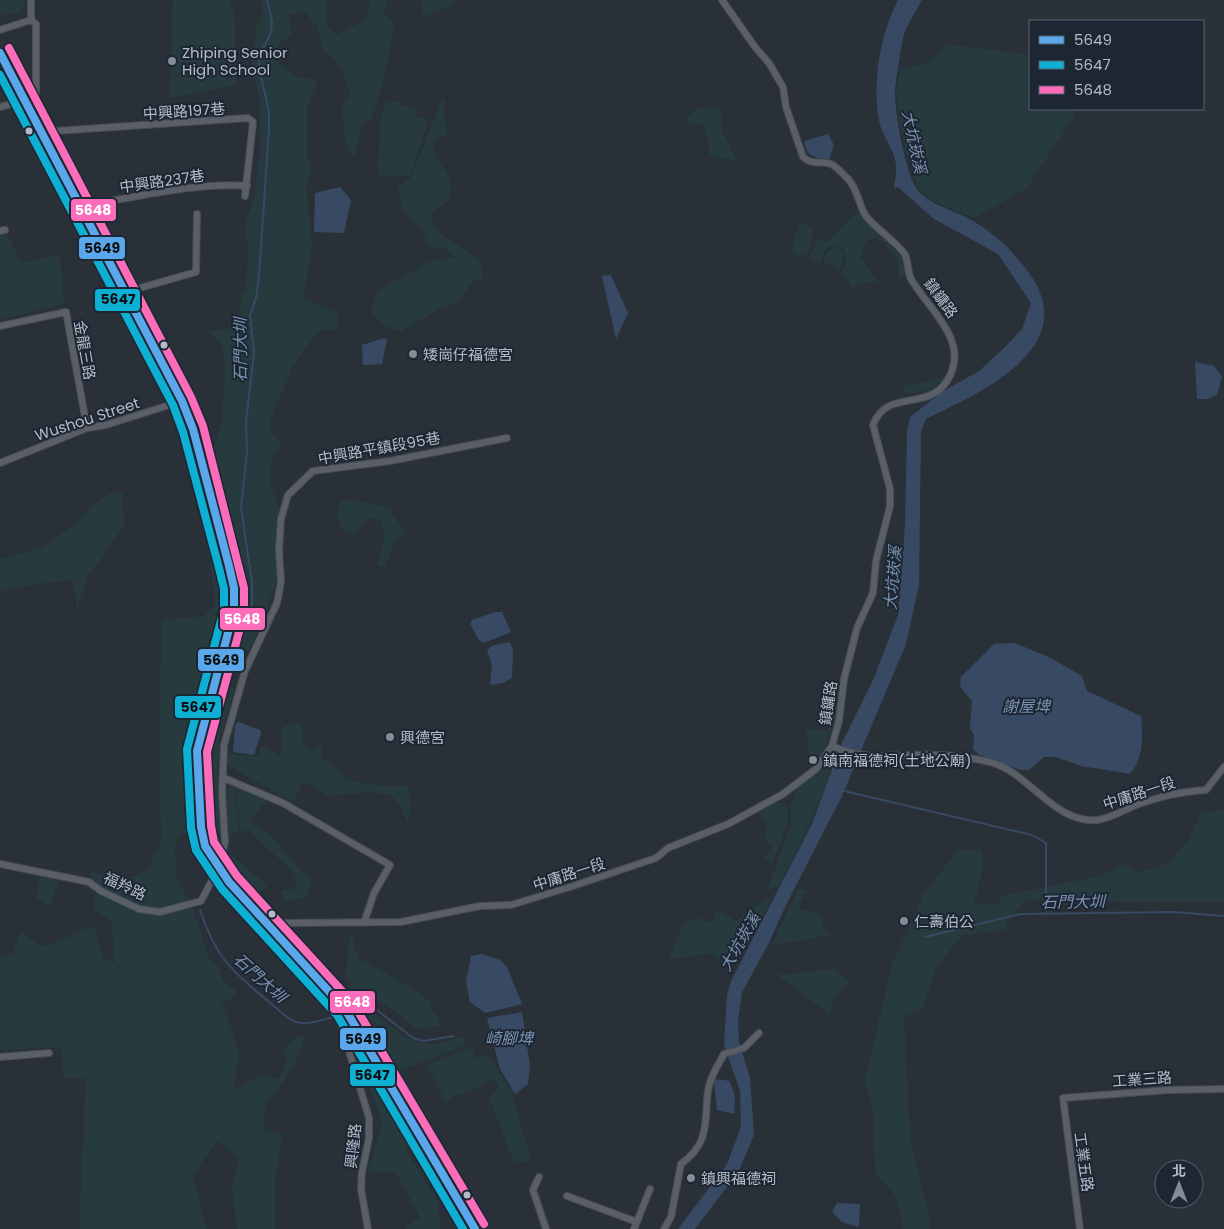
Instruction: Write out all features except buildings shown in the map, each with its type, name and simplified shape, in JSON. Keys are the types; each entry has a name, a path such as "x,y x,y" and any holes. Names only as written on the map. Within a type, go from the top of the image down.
{"street":[{"path":"30,20 31,0"},
{"name":"鎮鏞路","path":"722,0 755,47 769,63 783,88 786,107 803,157 808,162 832,164 848,180 859,195 865,216 887,234 906,255 910,277 948,329 954,352 954,367 946,383 932,394 916,401 891,403 876,416 873,425 890,489 890,506 876,562 873,593 857,628 844,679 840,721 835,747"},
{"path":"0,30 30,20"},
{"path":"28,110 36,94 36,24 30,20"},
{"path":"0,53 23,101 81,206 182,401 193,429 234,588 234,610 197,751 201,827 205,846 229,882 345,1009 475,1229"},
{"path":"0,106 23,101"},
{"name":"中興路197巷","path":"40,132 248,118 253,122 245,196"},
{"name":"中興路237巷","path":"81,206 231,184 246,186"},
{"path":"126,292 196,272 197,214"},
{"name":"金龍三路","path":"0,326 66,312 87,428"},
{"name":"Wushou Street","path":"0,463 87,428 106,425 182,401"},
{"name":"中興路平鎮段95巷","path":"219,867 225,842 222,792 224,744 245,671 277,603 280,589 281,519 288,495 313,471 390,461 507,438"},
{"name":"中庸路一段","path":"271,928 286,923 401,922 480,906 511,905 647,861 668,848 728,824 783,794 816,769 835,747 860,755 882,758 915,755 971,758 994,764 1018,774 1054,806 1079,819 1098,820 1172,793 1206,790 1224,767"},
{"path":"224,778 283,803 390,865 374,893 364,923"},
{"name":"福羚路","path":"0,864 89,882 101,891 138,909 160,912 201,901 219,867"},
{"name":"興隆路","path":"345,1009 341,1024 369,1118 369,1138 362,1172 362,1189 368,1229"},
{"path":"664,1229 671,1216 681,1164 695,1154 706,1125 708,1090 715,1070 724,1054 743,1048 759,1033"},
{"path":"0,1057 49,1053"},
{"name":"工業三路","path":"1063,1098 1168,1090 1224,1089"},
{"name":"工業五路","path":"1063,1098 1080,1229"},
{"path":"539,1177 533,1190 546,1229"},
{"path":"634,1229 650,1189"},
{"path":"567,1196 637,1222"}],"green space":[{"path":"0,0 24,0 24,7 19,12 0,16"},
{"path":"173,0 230,0 235,19 236,85 170,98"},
{"path":"260,0 327,0 326,25 336,35 364,21 372,0 388,0 384,14 394,24 385,75 378,100 369,123 362,123 355,157 347,149 341,109 350,93 348,87 338,64 324,51 317,27 304,11 289,15 292,35 279,44 276,60 296,77 318,80 307,106 307,158 312,170 306,185 312,244 304,298 337,313 338,329 319,330 293,366 271,419 269,430 282,444 274,452 270,485 279,506 275,540 277,578 266,613 248,652 234,644 245,603 242,565 208,466 222,422 225,371 222,346 208,331 238,327 242,293 245,290 249,248 245,236 246,218 253,204 260,152 259,93 251,70 257,25 263,10"},
{"path":"421,0 459,0 450,7 423,15"},
{"path":"948,44 1029,55 1029,110 1075,110 1073,118 1026,189 974,218 928,197 918,184 908,159 899,114 896,86 900,69 927,63"},
{"path":"442,99 445,99 443,111 447,133 436,140 434,153 447,174 452,192 447,202 432,213 432,223 446,238 476,258 482,267 483,278 473,281 458,303 441,308 401,332 384,326 371,311 377,293 383,286 434,260 456,258 445,248 430,247 422,230 405,213 398,187 411,177"},
{"path":"387,101 400,102 401,106 415,107 416,117 426,118 426,129 410,176 378,175 380,120"},
{"path":"697,108 721,109 721,129 737,161 710,156 705,125 685,122"},
{"path":"860,210 863,219 902,257 907,277 899,278 898,259 878,237 868,239 862,248 861,257 878,282 868,282 852,288 842,273 846,262 844,249 833,245 825,250 820,263 809,258 817,238 826,242"},
{"path":"805,223 812,228 811,247 806,255 797,256 792,252 794,237 800,224"},
{"path":"7,233 21,263 60,255 64,304 0,320 0,234"},
{"path":"835,247 841,250 844,255 840,271 823,262 826,252"},
{"path":"945,378 931,388 916,393 904,393 902,386"},
{"path":"180,421 200,476 207,511 227,585 222,617 208,652 191,748 191,833 182,834 175,843 176,875 193,909 209,959 219,967 222,980 238,993 222,1004 233,1032 238,1053 235,1089 262,1075 279,1079 288,1059 281,1054 296,1036 306,1036 296,1060 279,1088 266,1104 263,1129 282,1135 275,1180 275,1229 237,1229 232,1189 239,1158 217,1141 193,1175 206,1229 79,1229 86,1077 64,1079 61,1047 0,1050 0,956 13,953 20,931 42,947 95,926 102,958 115,963 111,920 95,911 95,894 103,888 92,879 90,873 128,879 147,870 161,843 159,718 162,620 204,616 215,604 207,542 179,430"},
{"path":"122,492 124,525 98,564 87,576 77,609 73,580 35,584 0,592 0,559 43,547 74,525 93,505 111,493"},
{"path":"348,499 391,508 393,515 405,532 394,543 385,567 377,566 385,535 379,518 369,519 354,534 345,533 342,529 338,518 339,506 340,502"},
{"path":"224,684 235,688 219,740 218,786 221,841 217,842 211,751"},
{"path":"840,691 837,720 819,761 817,756 809,756 806,729 827,731"},
{"path":"290,723 301,724 304,746 311,750 321,744 321,758 346,778 367,784 409,787 411,809 407,824 401,807 391,795 370,792 328,796 303,781 294,802 227,765 228,753 257,757 262,746 281,756 283,741 280,730"},
{"path":"838,751 832,768 804,836 779,886 767,890 791,824 790,807 796,794 794,790 819,772"},
{"path":"232,786 235,786 239,832 229,835 226,792"},
{"path":"236,787 266,800 250,822 274,838 300,870 312,879 307,897 284,902 281,891 294,889 298,881 293,872 248,830 240,832"},
{"path":"776,802 787,805 788,823 771,866 764,857 772,849 764,835 767,824 758,812"},
{"path":"1224,810 1224,902 1052,901 1027,899 1005,923 1006,930 962,935 935,970 924,1007 904,1016 910,1136 929,1218 929,1229 902,1229 902,1220 896,1198 875,1173 874,1113 864,1082 893,962 925,892 958,850 982,851 983,868 974,905 1000,903 1001,896 1099,876 1123,864 1140,872 1168,863 1189,840 1201,813"},
{"path":"229,852 268,886 255,896 228,868"},
{"path":"39,875 60,879 50,906 37,899"},
{"path":"799,888 807,891 798,908 822,916 821,923 826,931 836,934 771,946"},
{"path":"773,896 741,956 730,952 719,959 709,953 669,960 682,926 696,917 712,923 717,910 737,921 757,904"},
{"path":"354,934 353,944 359,960 408,986 431,1003 433,1013 437,1014 441,1026 416,1029 402,1016 376,1000 366,998 348,1002 341,993 352,985 346,976 349,938"},
{"path":"835,969 849,982 834,997 830,1015 777,975"},
{"path":"367,1011 375,1014 403,1035 418,1042 435,1044 465,1036 465,1045 394,1073 358,1013"},
{"path":"352,1038 406,1135 407,1152 437,1199 441,1229 407,1229 407,1225 420,1217 396,1172 368,1173 382,1121"},
{"path":"472,1047 475,1059 489,1054 512,1093 530,1156 527,1162 514,1163 489,1097 499,1087 494,1079 454,1097 446,1103 427,1065"}],"water":[{"path":"898,0 922,0 904,33 895,90 896,111 901,139 911,178 920,193 926,198 981,226 1014,254 1026,269 1041,296 1044,321 1036,342 1020,362 999,379 975,394 926,419 921,431 919,585 906,644 842,796 785,907 769,943 742,992 738,1022 739,1042 750,1078 754,1135 739,1171 695,1229 678,1229 727,1164 741,1127 740,1091 724,1045 727,995 731,981 812,824 841,745 874,678 898,615 905,526 907,431 910,417 942,392 979,371 1003,349 1022,329 1031,303 998,254 934,219 898,187 894,188 896,164 879,121 876,90 882,43"},
{"path":"828,134 834,145 829,160 812,156 805,146 805,141"},
{"path":"340,187 351,200 344,233 314,232 315,193"},
{"path":"611,275 628,313 616,339 602,276"},
{"path":"384,338 387,340 382,364 363,365 362,345"},
{"path":"1195,362 1214,366 1222,377 1217,395 1207,399 1197,399"},
{"path":"495,612 502,612 511,632 484,643 479,640 470,624 472,620"},
{"path":"510,642 513,650 512,678 503,683 490,685 492,665 487,650 492,646"},
{"name":"謝屋埤","path":"1015,643 1049,657 1082,676 1087,691 1141,716 1142,746 1138,761 1130,774 1081,766 1056,757 1044,757 1029,770 1020,770 979,755 973,749 974,735 970,728 972,701 960,687 961,677 994,644"},
{"path":"238,722 260,730 261,733 254,755 233,752 235,726"},
{"name":"崎腳埤","path":"481,954 500,960 507,967 522,1004 485,1013 470,1002 466,981 471,956"},
{"name":"崎腳埤","path":"522,1012 530,1066 528,1084 515,1094 500,1069 487,1018"},
{"path":"716,1079 730,1081 735,1097 734,1114 717,1110 714,1083"},
{"path":"837,1203 860,1204 859,1227 842,1222 832,1212"}],"waterway":[{"name":"石門大圳","path":"225,669 236,650 252,605 252,583 241,507 247,452 246,422 254,352 250,315 256,298 259,276 269,129 269,112 259,67 260,55 271,32 272,21 267,0"},
{"path":"844,791 1032,835 1046,843 1046,913"},
{"name":"石門大圳","path":"200,910 218,951 234,971 285,1015 301,1023 315,1022 334,1017"},
{"name":"石門大圳","path":"925,937 1020,914 1174,912 1224,916"},
{"name":"石門大圳","path":"355,1010 373,1007 413,1038 423,1041 454,1036"}],"transit line":[{"name":"5648","path":"9,48 191,397 203,426 244,588 244,613 207,752 211,826 214,842 237,876 353,1003 484,1224"},
{"name":"5649","path":"0,53 182,401 193,429 229,566 234,588 234,610 197,751 201,827 205,846 229,882 345,1009 475,1229"},
{"name":"5647","path":"0,75 173,405 183,432 219,568 224,589 224,609 187,749 191,828 196,850 222,889 337,1015 463,1229"}],"place":[{"name":"Zhiping Senior High School","path":"172,61"},
{"name":"矮崗仔福德宮","path":"413,354"},
{"name":"興德宮","path":"390,737"},
{"name":"鎮南福德祠(土地公廟)","path":"813,760"},
{"name":"仁壽伯公","path":"904,921"},
{"name":"鎮興福德祠","path":"691,1178"}],"water label":[{"name":"大坑崁溪","path":"914,142"},
{"name":"大坑崁溪","path":"893,578"},
{"name":"大坑崁溪","path":"740,942"}]}
